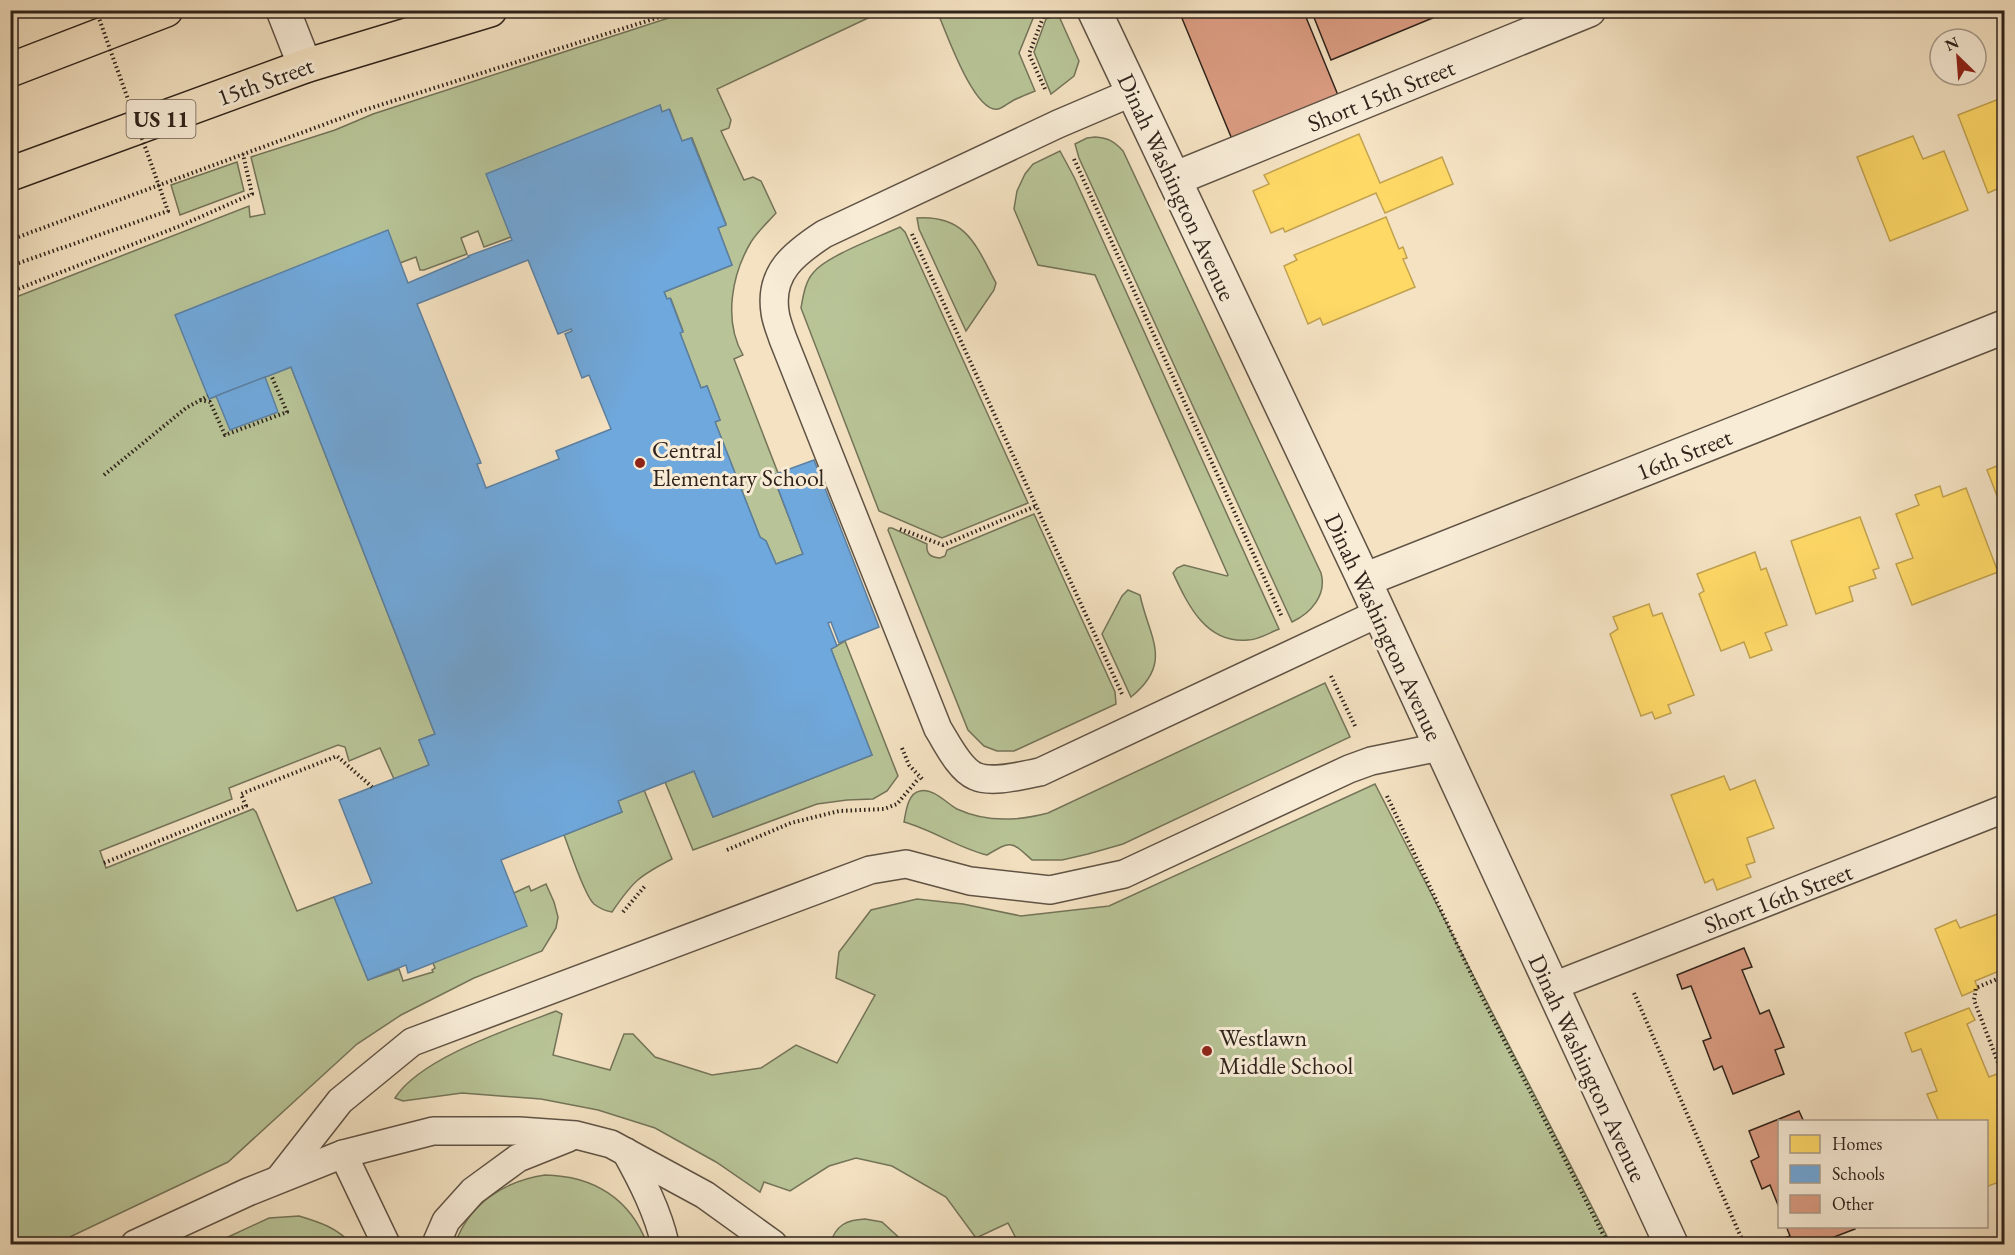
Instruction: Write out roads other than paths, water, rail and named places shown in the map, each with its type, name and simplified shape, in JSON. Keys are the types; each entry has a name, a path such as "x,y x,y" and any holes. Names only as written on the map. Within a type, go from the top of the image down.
{"main road":[{"path":"10,70 166,10"},
{"name":"15th Street","path":"10,174 305,66 490,10"}],"street":[{"path":"283,10 305,66"},
{"name":"Dinah Washington Avenue","path":"1094,10 1364,580 1671,1245"},
{"name":"Short 15th Street","path":"1174,178 1589,10"},
{"name":"16th Street","path":"1364,580 2004,327"}],"lane":[{"path":"1133,92 1058,124 824,234 797,252 779,274 774,292 775,312 783,339 938,729 957,760 975,776 1003,779 1040,772 1379,613"},
{"path":"279,1179 340,1101 412,1042 870,870 906,864 970,880 1050,890 1124,874 1357,766 1440,747"},
{"name":"Short 16th Street","path":"1551,987 2004,808"},
{"path":"135,1245 279,1179 343,1154 433,1131 519,1131 576,1135 611,1144 705,1195 773,1245"},
{"path":"436,1245 446,1221 473,1191 518,1158 576,1135"},
{"path":"626,1152 641,1178 662,1231 665,1245"},
{"path":"343,1154 386,1245"}],"place":[{"name":"Central Elementary School","path":"640,463"},
{"name":"Westlawn Middle School","path":"1207,1051"}]}
